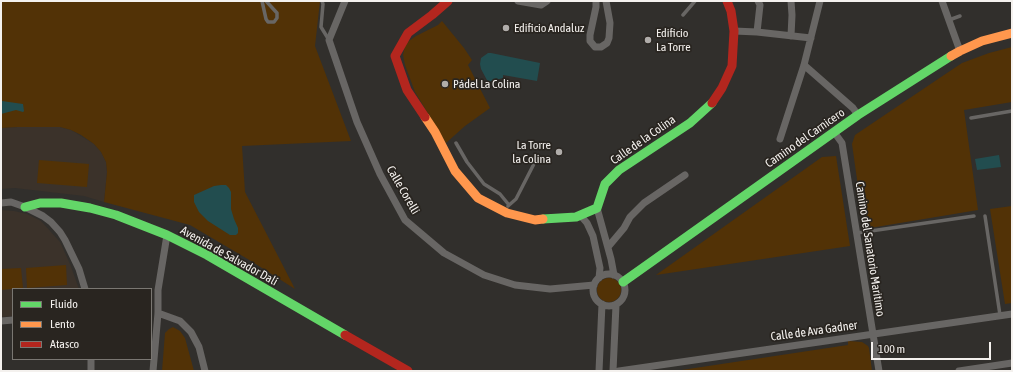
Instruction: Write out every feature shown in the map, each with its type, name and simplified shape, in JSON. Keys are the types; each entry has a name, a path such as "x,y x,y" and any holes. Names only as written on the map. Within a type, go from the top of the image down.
{"street":[{"path":"329,40 345,1"},
{"path":"448,1 408,33 395,56 407,90 435,132 455,171 478,198 506,208 507,213 535,220 576,217 597,208 614,275"},
{"path":"518,1 541,5 547,1"},
{"path":"596,1 590,34 590,42 595,47 601,47 607,43 609,38 610,23 606,1"},
{"name":"Calle de la Colina","path":"597,208 605,184 619,170 690,123 711,105 722,88 732,66 734,31 731,11 727,1"},
{"path":"757,32 760,5 758,1"},
{"path":"791,1 791,36"},
{"path":"780,139 804,65 820,1"},
{"path":"942,1 960,51"},
{"path":"734,31 811,38"},
{"name":"Camino del Carnicero","path":"623,282 858,115 960,51 982,41 1012,33"},
{"name":"Calle Corelli","path":"329,40 358,122 380,174 405,220 444,254 484,275 515,285 550,289 594,285"},
{"path":"804,65 853,108 858,115"},
{"name":"Camino del Sanatorio Maritimo","path":"834,132 842,143 879,371"},
{"path":"608,248 617,238 630,217 640,206 685,175"},
{"path":"1,203 11,202 25,207 52,222 65,240 79,269 85,288"},
{"name":"Avenida de Salvador Dalí","path":"25,207 40,203 61,203 90,208 116,215 167,235 207,255 395,368 408,371"},
{"path":"580,216 587,222 593,236 600,268 599,278"},
{"path":"153,371 158,313 158,290 167,235"},
{"path":"609,274 618,277 623,282 625,292 623,298 616,305 606,306 596,298 594,294 594,285 599,278 609,274"},
{"path":"599,371 602,304"},
{"path":"613,371 616,305"},
{"path":"158,313 180,321 191,332 199,347 204,371"},
{"name":"Calle de Ava Gadner","path":"619,371 1012,314"},
{"path":"1,321 12,320"},
{"path":"91,360 91,371"},
{"path":"959,371 1012,363"}],"lane":[{"path":"262,1 266,20 268,22 274,22 277,18 277,13 266,1"},
{"path":"683,16 695,1"},
{"path":"324,2 321,27 329,40"},
{"path":"949,20 960,16"},
{"path":"971,118 1012,111"},
{"path":"456,143 467,162 484,184 500,194 506,208 516,199 538,156"},
{"path":"856,233 974,216"},
{"path":"985,216 1000,315"}],"shaded area":[{"path":"1,1 320,1 315,46 351,141 242,146 245,192 295,289 190,225 104,202 107,172 106,162 101,152 94,144 81,135 60,127 1,128"},
{"name":"Pádel La Colina","path":"442,21 472,60 468,65 490,108 465,126 446,143 415,92 403,55 405,46 409,41 438,25"},
{"path":"1012,47 1012,102 964,110 978,210 864,229 852,144 855,135 962,63 989,53"},
{"path":"60,127 71,130 94,144 101,152 106,162 107,172 104,202 84,196 15,188 1,189 1,128"},
{"path":"836,156 850,246 656,275 822,157"},
{"path":"39,160 89,164 87,187 37,183"},
{"path":"1012,206 1012,303 1005,304 990,209"},
{"path":"1,210 27,214 41,221 60,242 79,288 12,288 12,316 1,317"},
{"path":"66,265 67,285 27,288 26,268"},
{"path":"21,268 23,288 1,290 1,269"},
{"path":"609,278 617,282 621,290 617,298 609,302 601,298 597,290 601,282"},
{"path":"173,327 180,331 185,338 194,371 162,371 165,333"},
{"path":"848,341 862,342 868,346 872,371 675,371 848,345"}],"water":[{"path":"488,53 540,63 537,81 503,75 503,78 488,82 480,64 481,58"},
{"path":"1,100 23,104 24,111 16,110 1,114"},
{"path":"999,155 1001,167 977,170 975,159"},
{"path":"226,185 231,192 231,209 238,228 238,233 236,235 230,235 208,221 199,212 194,202 194,195 214,186"}],"traffic: fast":[{"path":"623,282 858,115 951,56"},
{"path":"543,219 576,217 597,208 605,184 619,170 690,123 712,103"},
{"path":"25,207 40,203 61,203 90,208 116,215 167,235 207,255 345,335"}],"traffic: slow":[{"path":"951,56 982,41 1012,33"},
{"path":"425,117 435,132 455,171 478,198 507,213 535,220 543,219"}],"traffic: jam":[{"path":"425,117 407,90 395,56 408,33 448,1"},
{"path":"712,103 722,88 732,66 734,31 731,11 727,1"},
{"path":"345,335 408,371"}],"place":[{"name":"Edificio Andaluz","path":"506,28"},
{"name":"Edificio La Torre","path":"648,40"},
{"name":"Pádel La Colina","path":"445,84"},
{"name":"La Torre la Colina","path":"559,152"}]}
